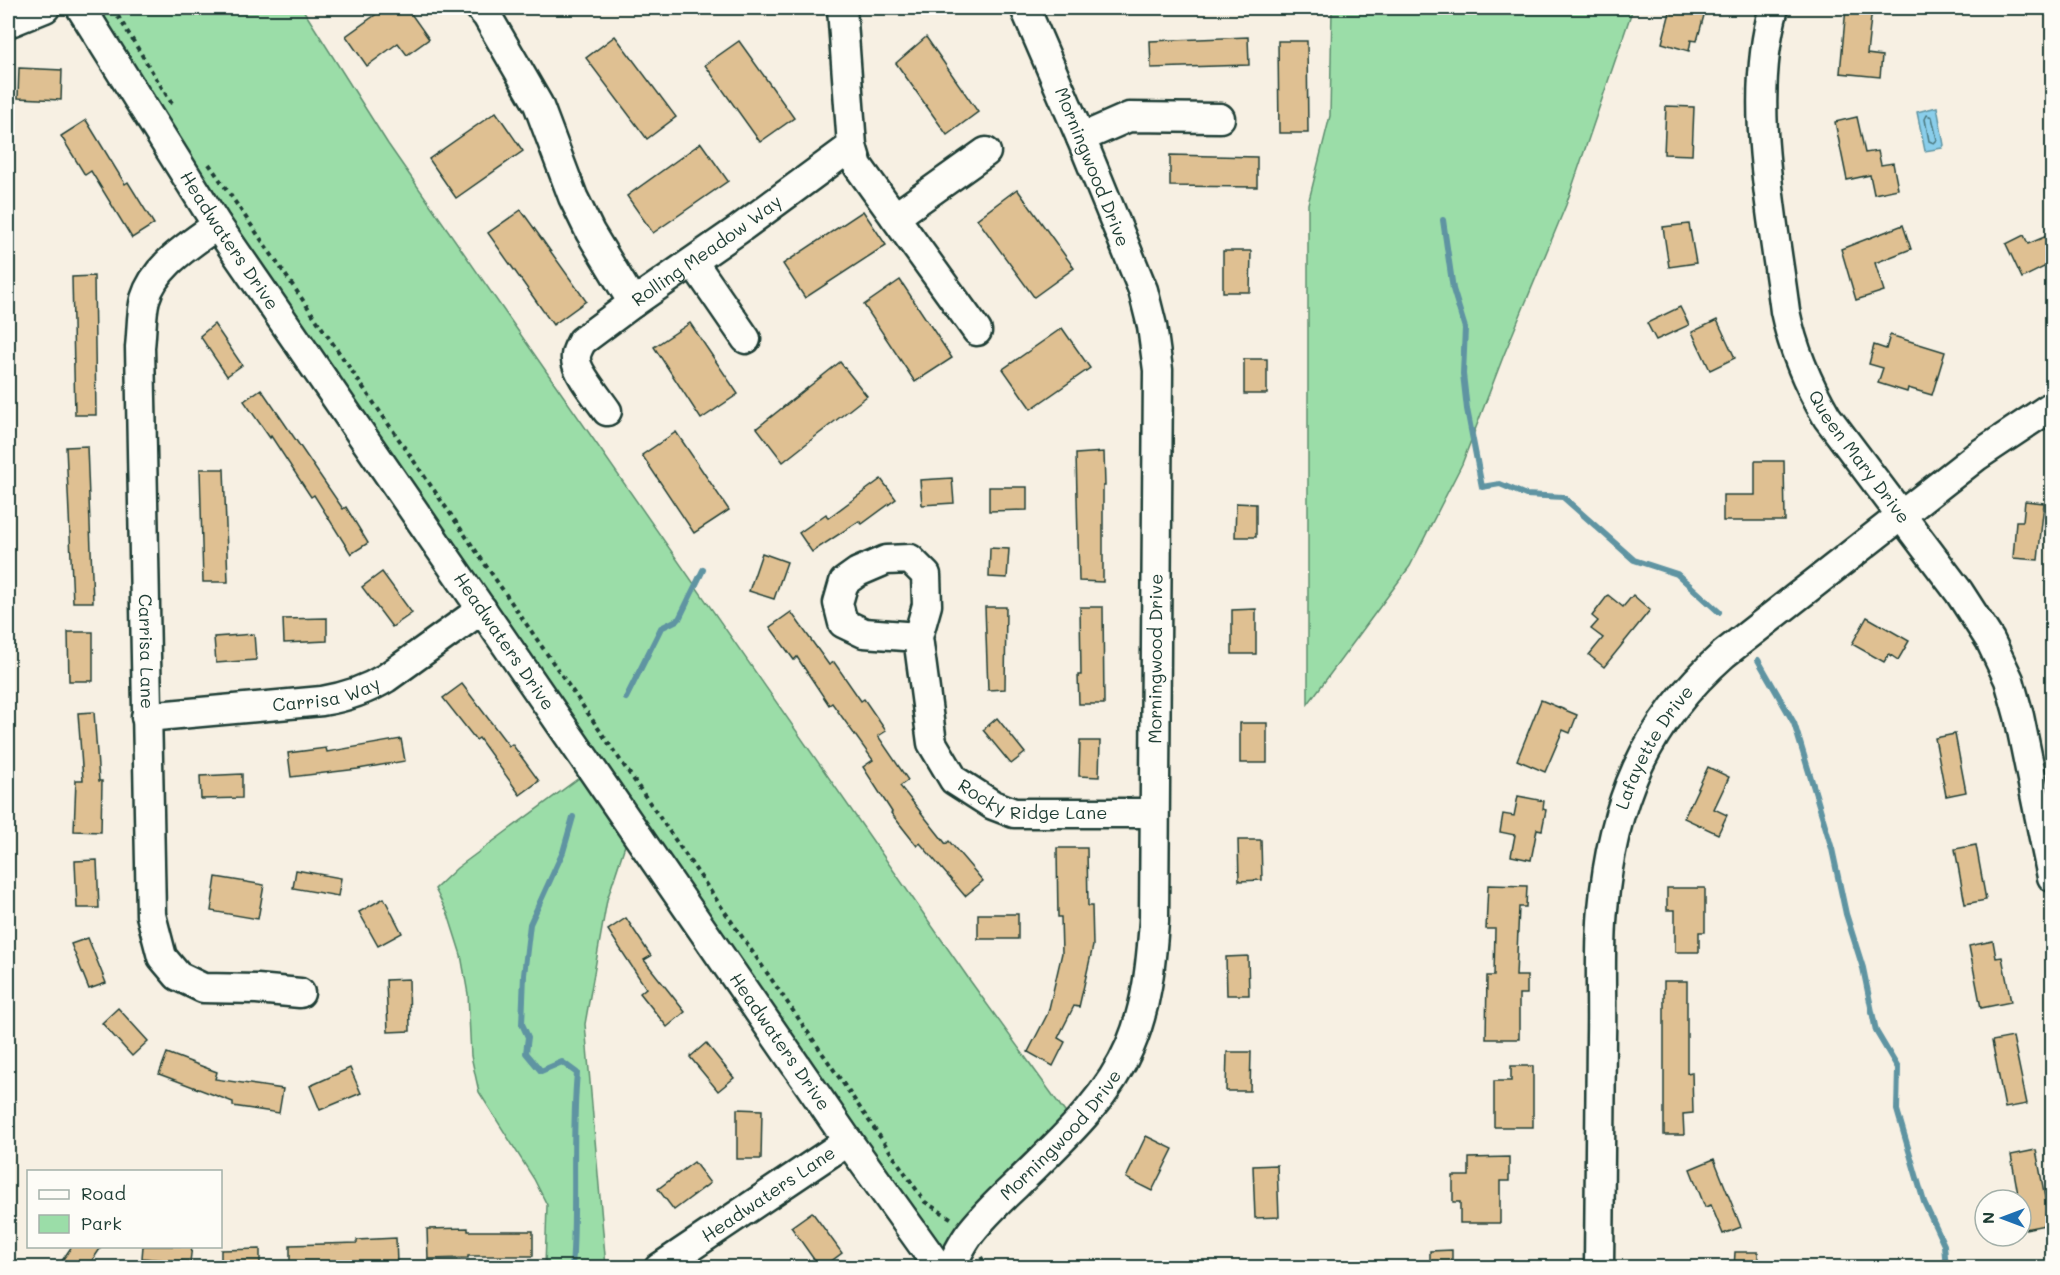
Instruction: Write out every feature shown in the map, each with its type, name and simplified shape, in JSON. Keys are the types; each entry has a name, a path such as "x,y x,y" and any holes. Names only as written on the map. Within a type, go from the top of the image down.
{"street":[{"path":"8,23 45,8"},
{"name":"Headwaters Drive","path":"81,8 217,225 848,1141 939,1268"},
{"name":"Rolling Meadow Way","path":"480,8 487,16 538,104 573,197 590,232 633,303 852,146"},
{"path":"842,8 852,146 858,166 977,331"},
{"name":"Morningwood Drive","path":"950,1268 969,1236 997,1204 1075,1126 1106,1087 1130,1048 1143,1010 1154,921 1158,370 1152,326 1143,290 1082,138 1025,8"},
{"name":"Queen Mary Drive","path":"1774,8 1764,64 1764,133 1785,310 1791,336 1809,386 1827,417 1981,623 2008,680 2019,716 2052,877"},
{"path":"1082,138 1129,117 1220,118"},
{"path":"895,217 986,152"},
{"name":"Carrisa Lane","path":"217,225 168,262 154,280 145,299 140,346 151,915 162,957 178,976 203,988 300,993"},
{"path":"693,262 746,339"},
{"path":"607,411 580,370 576,361 577,351 582,341 633,303"},
{"name":"Lafayette Drive","path":"1599,1268 1602,909 1611,844 1627,790 1645,751 1659,728 1699,677 1738,642 1977,456 2052,406"},
{"name":"Carrisa Way","path":"146,717 348,697 369,689 386,678 482,609"},
{"name":"Rocky Ridge Lane","path":"918,637 932,743 954,780 993,805 1014,813 1154,813"},
{"name":"Headwaters Lane","path":"658,1268 848,1141"}],"path":[{"path":"113,8 173,106"},
{"path":"203,155 925,1202 957,1222 969,1236 988,1268"}],"green space":[{"path":"82,8 302,8 388,144 971,982 1075,1126 950,1267 631,827 607,900 585,1024 606,1267 545,1267 547,1205 534,1179 479,1092 471,1056 468,994 461,955 448,914 435,889 457,868 591,769"},
{"path":"1332,8 1633,8 1566,205 1503,357 1462,464 1410,566 1308,704 1308,204 1330,116"}],"water":[{"path":"1937,107 1944,145 1942,148 1925,151 1917,112"}],"building":[{"path":"385,8 407,8 429,39 407,55 398,43 367,66 346,36"},
{"path":"1671,8 1706,8 1697,41 1691,40 1689,51 1662,43"},
{"path":"1846,8 1872,8 1867,54 1882,56 1880,77 1840,73"},
{"path":"615,36 676,117 647,139 586,58"},
{"path":"926,37 978,112 947,135 896,63"},
{"path":"1248,37 1249,65 1151,68 1150,41"},
{"path":"739,41 794,118 760,142 705,65"},
{"path":"1278,41 1307,41 1308,133 1279,133"},
{"path":"19,68 62,70 61,100 18,98"},
{"path":"1666,106 1694,107 1692,155 1664,154"},
{"path":"496,112 523,151 456,198 429,159"},
{"path":"1857,117 1865,153 1878,151 1881,165 1893,163 1898,189 1874,194 1870,175 1847,180 1835,122"},
{"path":"86,120 125,184 128,182 154,224 132,238 91,171 85,175 61,136"},
{"path":"701,143 728,181 653,233 627,196"},
{"path":"1170,155 1257,157 1257,187 1170,186"},
{"path":"1017,189 1074,268 1034,297 977,219"},
{"path":"521,210 586,301 553,325 488,233"},
{"path":"863,211 886,245 805,298 783,264"},
{"path":"1689,224 1696,263 1669,267 1663,227"},
{"path":"1903,225 1911,249 1875,263 1884,291 1856,300 1841,249"},
{"path":"2024,235 2028,244 2049,235 2052,244 2052,263 2022,278 2006,244"},
{"path":"1223,251 1251,251 1250,292 1223,292"},
{"path":"94,276 96,415 75,415 72,277"},
{"path":"900,280 952,358 915,382 864,305"},
{"path":"1680,307 1689,325 1656,340 1647,323"},
{"path":"1717,320 1735,358 1710,370 1692,332"},
{"path":"690,323 738,394 701,419 654,347"},
{"path":"214,324 242,365 227,376 200,336"},
{"path":"1062,328 1090,368 1031,409 1003,369"},
{"path":"1890,335 1945,352 1932,395 1908,388 1907,392 1878,383 1883,368 1869,364 1874,345 1886,349"},
{"path":"1244,359 1267,359 1267,394 1244,394"},
{"path":"840,362 867,396 783,462 757,428"},
{"path":"261,389 343,509 346,507 368,543 351,554 314,495 311,497 271,436 270,438 244,401"},
{"path":"676,432 729,510 694,533 642,455"},
{"path":"87,446 93,602 73,602 66,447"},
{"path":"1104,452 1103,582 1079,581 1076,454"},
{"path":"1755,461 1784,461 1785,521 1723,521 1723,495 1755,495"},
{"path":"200,469 224,469 228,582 203,582"},
{"path":"952,478 954,503 922,505 920,480"},
{"path":"881,479 896,499 862,524 859,521 812,552 799,533 826,514 828,518"},
{"path":"989,487 1027,487 1027,510 989,511"},
{"path":"2025,501 2044,503 2038,560 2013,558 2016,521 2023,521"},
{"path":"1236,503 1256,504 1256,537 1235,537"},
{"path":"990,548 1009,549 1007,578 989,577"},
{"path":"762,553 787,562 774,599 749,591"},
{"path":"382,572 412,613 392,627 362,587"},
{"path":"1608,595 1623,607 1633,595 1650,610 1604,667 1589,655 1603,638 1591,629 1598,621 1592,616"},
{"path":"985,607 1006,607 1005,689 988,690"},
{"path":"1080,607 1103,607 1104,704 1079,704"},
{"path":"1256,609 1256,654 1232,654 1232,610"},
{"path":"791,612 829,665 834,662 861,701 864,699 886,731 878,736 908,780 900,786 946,844 949,841 983,881 965,896 920,843 917,846 891,813 863,767 873,760 832,703 829,705 797,657 794,660 770,627"},
{"path":"1867,617 1909,641 1898,660 1889,654 1884,662 1852,644"},
{"path":"327,618 327,641 284,643 283,619"},
{"path":"68,632 93,632 93,681 69,681"},
{"path":"254,634 256,660 216,663 214,637"},
{"path":"462,684 509,746 512,744 539,781 520,795 479,738 476,740 443,698"},
{"path":"1541,700 1577,715 1570,733 1563,730 1545,772 1517,760"},
{"path":"94,712 99,781 102,781 101,832 74,831 76,780 83,780 78,713"},
{"path":"997,718 1025,753 1011,764 983,730"},
{"path":"1240,723 1267,723 1267,763 1240,763"},
{"path":"1955,734 1966,792 1946,796 1935,738"},
{"path":"401,739 405,761 291,777 288,753 326,748 327,752"},
{"path":"1080,741 1100,741 1099,777 1079,776"},
{"path":"1708,767 1729,777 1714,809 1727,815 1718,834 1684,818"},
{"path":"242,774 242,798 201,799 200,776"},
{"path":"1518,796 1544,801 1543,809 1546,810 1542,830 1537,829 1531,860 1511,856 1515,835 1500,832 1503,814 1514,816"},
{"path":"1238,840 1261,840 1262,880 1239,881"},
{"path":"1976,845 1986,900 1965,904 1955,849"},
{"path":"1057,848 1087,848 1088,906 1092,906 1093,946 1079,1007 1074,1006 1058,1038 1065,1042 1053,1066 1028,1052 1048,1013 1062,953 1061,917 1058,917"},
{"path":"97,860 99,908 77,908 75,861"},
{"path":"296,870 341,878 338,896 293,888"},
{"path":"216,877 264,885 258,919 211,911"},
{"path":"1488,885 1527,886 1526,907 1519,907 1516,976 1527,976 1527,994 1519,994 1519,1039 1486,1039 1487,976 1494,976 1495,929 1486,929"},
{"path":"1667,888 1705,888 1705,932 1699,932 1699,952 1675,952 1675,910 1667,910"},
{"path":"384,898 402,933 378,946 359,912"},
{"path":"978,914 1018,914 1018,939 978,939"},
{"path":"626,918 651,956 644,960 685,1012 667,1027 640,993 646,988 608,930"},
{"path":"88,938 106,983 89,989 71,944"},
{"path":"1993,941 1996,958 2002,957 2011,1002 1981,1008 1969,946"},
{"path":"1248,956 1249,995 1227,995 1226,957"},
{"path":"409,979 410,1031 388,1032 386,980"},
{"path":"1664,981 1687,981 1687,1073 1692,1072 1693,1113 1683,1114 1684,1135 1664,1135"},
{"path":"118,1008 148,1041 132,1056 102,1023"},
{"path":"2013,1037 2027,1104 2005,1108 1992,1041"},
{"path":"706,1043 734,1078 718,1091 690,1057"},
{"path":"1227,1052 1251,1052 1250,1091 1226,1091"},
{"path":"167,1053 217,1072 215,1079 283,1089 279,1113 233,1106 233,1102 159,1074"},
{"path":"1511,1066 1533,1066 1533,1127 1494,1127 1494,1081 1511,1081"},
{"path":"350,1068 361,1093 320,1110 310,1086"},
{"path":"737,1109 762,1110 761,1159 737,1159"},
{"path":"1146,1136 1173,1149 1152,1191 1126,1178"},
{"path":"2036,1150 2050,1224 2033,1227 2033,1188 2017,1188 2011,1155"},
{"path":"1509,1157 1509,1181 1500,1181 1500,1223 1460,1223 1460,1202 1453,1202 1453,1176 1469,1176 1469,1158"},
{"path":"1714,1159 1741,1227 1723,1234 1711,1205 1705,1207 1690,1169"},
{"path":"694,1162 710,1183 674,1210 658,1189"},
{"path":"1277,1165 1279,1217 1255,1218 1253,1166"},
{"path":"812,1212 842,1253 822,1268 791,1227"},
{"path":"468,1228 468,1231 533,1231 533,1256 468,1256 468,1258 428,1259 427,1229"},
{"path":"396,1238 397,1263 330,1265 330,1268 290,1268 290,1245 357,1243 357,1240"},
{"path":"71,1248 101,1248 87,1268 57,1268"},
{"path":"143,1248 192,1248 190,1262 142,1258"},
{"path":"260,1249 260,1268 221,1268 221,1250"},
{"path":"1452,1250 1452,1268 1430,1268 1430,1251"},
{"path":"1735,1252 1758,1252 1758,1268 1734,1268"}],"waterway":[{"path":"1443,220 1453,289 1465,328 1463,374 1467,409 1482,487 1500,484 1526,495 1563,497 1634,560 1677,574 1719,612"},
{"path":"626,698 661,628 679,619 703,570"},
{"path":"1758,660 1794,723 1832,849 1846,914 1863,968 1876,1031 1898,1068 1897,1110 1924,1202 1944,1245 1946,1268"},
{"path":"572,1268 577,1073 562,1062 541,1071 526,1053 528,1037 522,1024 524,975 530,924 563,852 573,817"}]}
